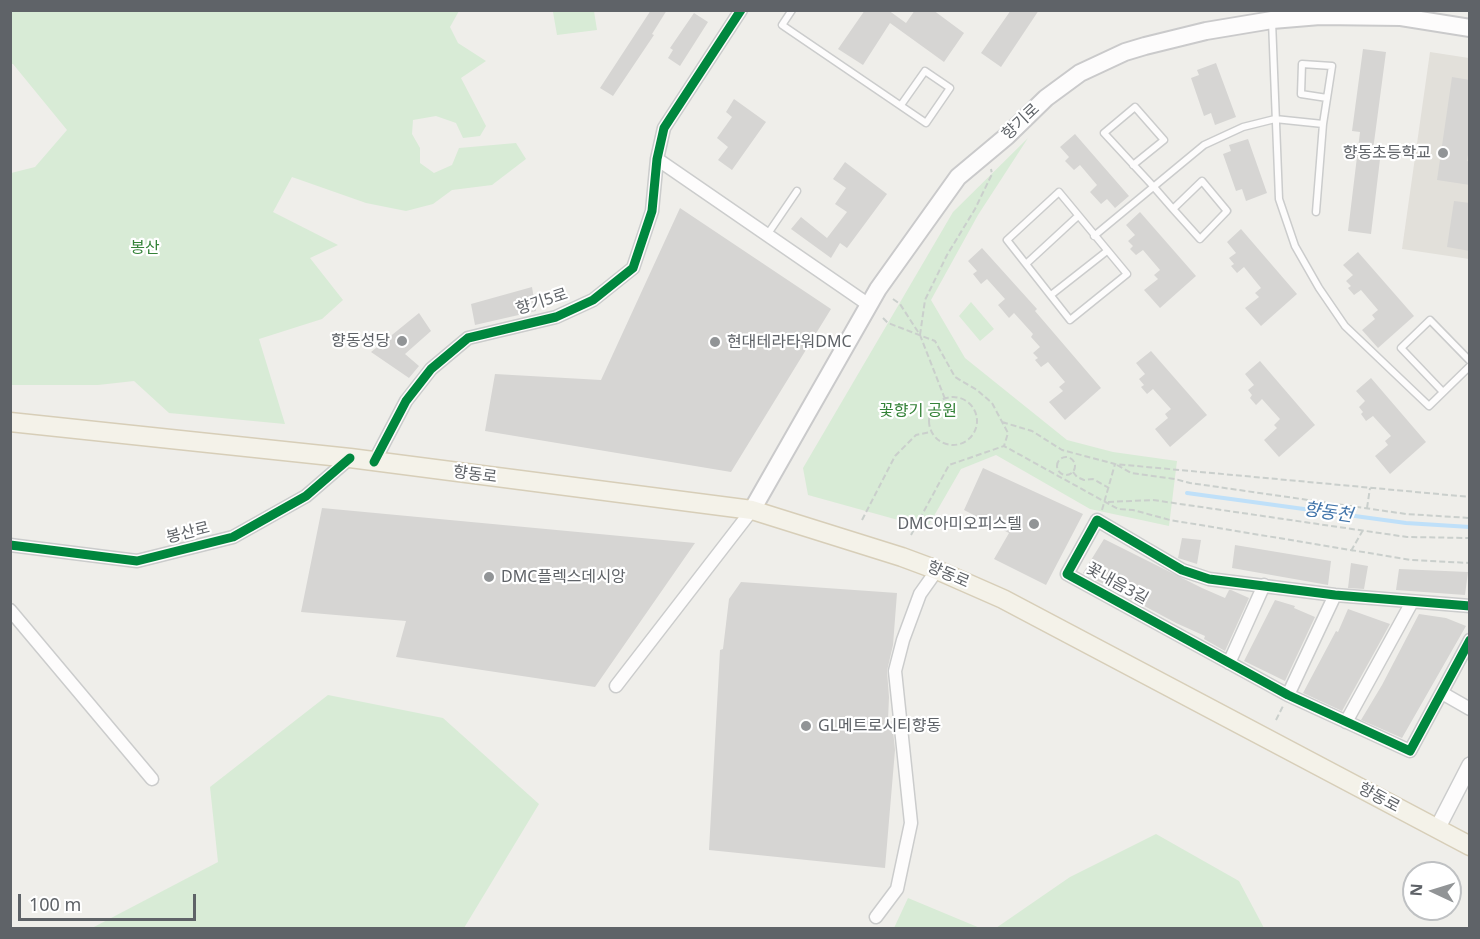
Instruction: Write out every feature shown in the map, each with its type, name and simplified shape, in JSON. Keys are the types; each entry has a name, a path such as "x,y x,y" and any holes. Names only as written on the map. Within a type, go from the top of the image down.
{"main road":[{"name":"향기로","path":"752,510 869,304 958,177 1046,98 1080,73 1125,52 1145,46 1206,31 1272,20 1320,16 1401,17 1470,28"},
{"path":"10,422 374,462"},
{"name":"향동로","path":"374,462 752,510 937,570 1003,599 1470,846"}],"street":[{"name":"향기5로","path":"374,462 406,401 431,369 468,338 556,317 592,300 633,268 652,211 657,159 664,128 741,10"},
{"path":"657,159 869,304"},
{"name":"봉산로","path":"10,545 137,561 232,537 306,496 350,458"},
{"path":"616,686 752,510"},
{"path":"1097,520 1182,570 1209,579 1335,595 1470,606"},
{"name":"꽃내음3길","path":"1097,520 1067,574 1288,695 1410,751 1470,640"},
{"path":"876,917 897,889 911,824 896,672 903,640 920,594 937,570"},
{"path":"1229,663 1264,585"},
{"path":"1288,695 1335,595"},
{"path":"1346,722 1412,602"},
{"path":"10,610 152,779"},
{"path":"1442,693 1470,709"},
{"path":"1437,829 1470,765"}],"lane":[{"path":"792,10 783,25 926,123 950,88 925,71 901,105"},
{"path":"1272,20 1279,199 1295,246 1319,288 1345,326 1429,406 1443,392 1470,363 1430,320 1401,348 1443,392"},
{"path":"1316,212 1323,124 1332,66 1302,64 1301,94 1327,98"},
{"path":"1133,165 1164,140 1135,107 1104,133 1200,239 1227,211 1202,181 1173,209"},
{"path":"1094,236 1204,145 1243,127 1275,119 1323,124"},
{"path":"767,236 796,191"},
{"path":"1059,192 1078,216 1127,274 1070,320 1007,240 1059,192"},
{"path":"1026,264 1078,216"},
{"path":"1051,296 1107,251"}],"path":[{"path":"920,334 925,300 947,255 984,191 992,174 991,166"},
{"path":"893,299 900,304 920,334 945,399"},
{"path":"883,318 935,340 955,377 977,390 992,403 1008,433 1004,446"},
{"path":"961,398 968,402 977,415 976,431 965,443 958,445 942,443 932,432 930,416 938,402 945,399 961,398"},
{"path":"1002,422 1032,430 1062,450 1115,464 1470,497"},
{"path":"862,520 895,456 916,435 932,432"},
{"path":"911,535 950,465 1004,446 1118,509 1411,560 1470,563"},
{"path":"1068,458 1070,452"},
{"path":"1057,468 1060,460 1068,458"},
{"path":"1068,458 1074,464 1073,472 1077,477 1084,480 1093,479 1108,488"},
{"path":"1097,520 1105,502 1115,464"},
{"path":"1115,464 1131,473 1406,514 1470,518"},
{"path":"1048,471 1057,468"},
{"path":"1057,468 1065,475 1073,472"},
{"path":"1367,508 1370,487"},
{"path":"1105,502 1154,500 1407,537 1470,538"},
{"path":"1351,550 1363,530"},
{"path":"1276,720 1288,695"}],"shaded area":[{"name":"향동초등학교","path":"1430,52 1469,58 1469,259 1402,249"}],"green space":[{"name":"봉산","path":"11,10 459,11 450,27 458,43 486,61 461,78 486,126 480,136 463,138 456,123 436,116 413,120 412,134 420,148 420,163 434,173 452,165 459,148 516,143 526,159 492,185 452,190 433,204 406,211 366,203 292,177 273,212 338,245 310,258 343,300 322,319 259,339 285,424 169,413 134,381 98,385 11,385 11,173 35,167 67,130 11,64"},
{"path":"594,11 597,30 557,35 553,12"},
{"name":"꽃향기 공원","path":"1028,138 978,215 931,300 965,358 1067,440 1113,452 1177,461 1169,526 1090,509 996,455 961,469 927,528 808,495 803,468 953,212"},
{"path":"971,302 994,329 980,341 959,316"},
{"path":"328,695 443,718 539,804 464,928 92,928 218,862 210,787"},
{"path":"1156,834 1239,881 1264,928 996,928 1070,877"},
{"path":"908,898 980,928 894,928"}],"building":[{"path":"651,10 667,10 652,34 654,35 613,96 600,88"},
{"path":"865,10 888,10 906,23 915,10 933,10 964,33 944,62 890,23 863,65 838,49"},
{"path":"1011,10 1039,10 1001,67 981,53"},
{"path":"694,13 708,22 680,66 668,58 673,50 670,48"},
{"path":"1363,49 1386,52 1373,150 1381,151 1371,234 1348,231 1360,132 1352,131"},
{"path":"1216,63 1236,117 1215,125 1211,113 1204,116 1191,78 1199,75 1197,70"},
{"path":"1452,77 1470,80 1470,142 1467,161 1470,162 1470,185 1437,180"},
{"path":"734,99 766,122 732,170 718,160 728,147 717,138 732,117 726,112"},
{"path":"1075,134 1129,196 1115,208 1107,199 1101,204 1090,192 1097,185 1080,165 1074,170 1065,161 1069,157 1060,147"},
{"path":"1248,139 1267,193 1246,201 1242,189 1236,191 1223,154 1231,151 1229,145"},
{"path":"845,162 887,194 847,248 840,243 831,258 791,229 801,217 827,238 847,212 835,204 846,188 833,179"},
{"path":"1454,201 1470,203 1470,251 1447,247"},
{"name":"현대테라타워DMC","path":"680,208 831,309 731,472 485,431 495,374 601,380"},
{"path":"1140,212 1196,276 1160,308 1144,290 1158,279 1154,275 1160,270 1143,250 1136,255 1130,249 1133,246 1128,241 1135,235 1126,225"},
{"path":"1241,229 1297,294 1261,326 1245,308 1259,297 1255,293 1261,288 1244,267 1237,273 1231,266 1234,264 1229,258 1236,253 1227,242"},
{"path":"982,248 1037,309 1035,311 1101,388 1065,420 1049,402 1063,391 1059,387 1065,382 1048,362 1041,367 1035,360 1038,358 1033,353 1040,347 1031,337 1033,334 1014,313 1009,318 998,305 1005,299 987,279 981,284 973,274 977,271 968,261"},
{"path":"1358,252 1414,316 1378,348 1362,330 1375,319 1372,315 1378,310 1361,290 1354,295 1348,288 1351,286 1346,281 1353,275 1343,265"},
{"path":"532,287 536,311 475,325 471,304"},
{"name":"향동성당","path":"419,313 431,331 405,354 419,366 409,378 371,352"},
{"path":"1151,351 1207,415 1170,447 1155,429 1168,418 1165,414 1171,409 1153,389 1147,394 1141,387 1144,385 1139,379 1145,374 1136,363"},
{"path":"1260,361 1315,425 1279,457 1264,440 1277,428 1274,425 1280,419 1262,399 1256,405 1250,398 1252,395 1248,390 1254,385 1245,374"},
{"path":"1371,378 1426,442 1390,474 1375,456 1388,445 1385,441 1391,436 1373,416 1366,421 1359,407 1365,401 1356,391"},
{"name":"DMC아미오피스텔","path":"983,468 1083,514 1046,585 994,559 1009,533 964,510"},
{"name":"DMC플렉스데시앙","path":"322,508 695,543 595,687 396,657 406,621 301,612"},
{"path":"1182,538 1201,540 1197,564 1178,558"},
{"path":"1104,539 1225,598 1231,590 1249,598 1225,651 1204,639 1205,636 1083,573"},
{"path":"1235,545 1331,561 1328,585 1232,568"},
{"path":"1351,563 1368,566 1364,589 1348,588"},
{"path":"1399,569 1468,572 1465,595 1396,590"},
{"name":"GL메트로시티향동","path":"741,582 897,593 893,645 887,671 888,720 892,721 895,750 885,868 709,850 720,650 723,649 729,599"},
{"path":"1275,600 1295,606 1294,608 1315,617 1285,681 1244,661"},
{"path":"1348,609 1390,624 1342,711 1303,693 1336,631 1338,632"},
{"path":"1419,614 1446,618 1466,626 1402,738 1361,720"}],"waterway":[{"name":"향동천","path":"1187,493 1406,523 1470,527"}],"cycle path":[{"path":"374,462 406,401 431,369 468,338 556,317 593,300 633,268 652,211 657,159 664,128 741,10"},
{"path":"10,545 137,561 233,537 306,496 350,458"},
{"path":"1470,606 1335,595 1209,579 1182,570 1097,520 1067,574 1288,695 1410,751 1470,640"}],"place":[{"name":"향동초등학교","path":"1443,153"},
{"name":"향동성당","path":"402,341"},
{"name":"현대테라타워DMC","path":"715,342"},
{"name":"DMC아미오피스텔","path":"1034,524"},
{"name":"DMC플렉스데시앙","path":"489,577"},
{"name":"GL메트로시티향동","path":"806,726"}]}
